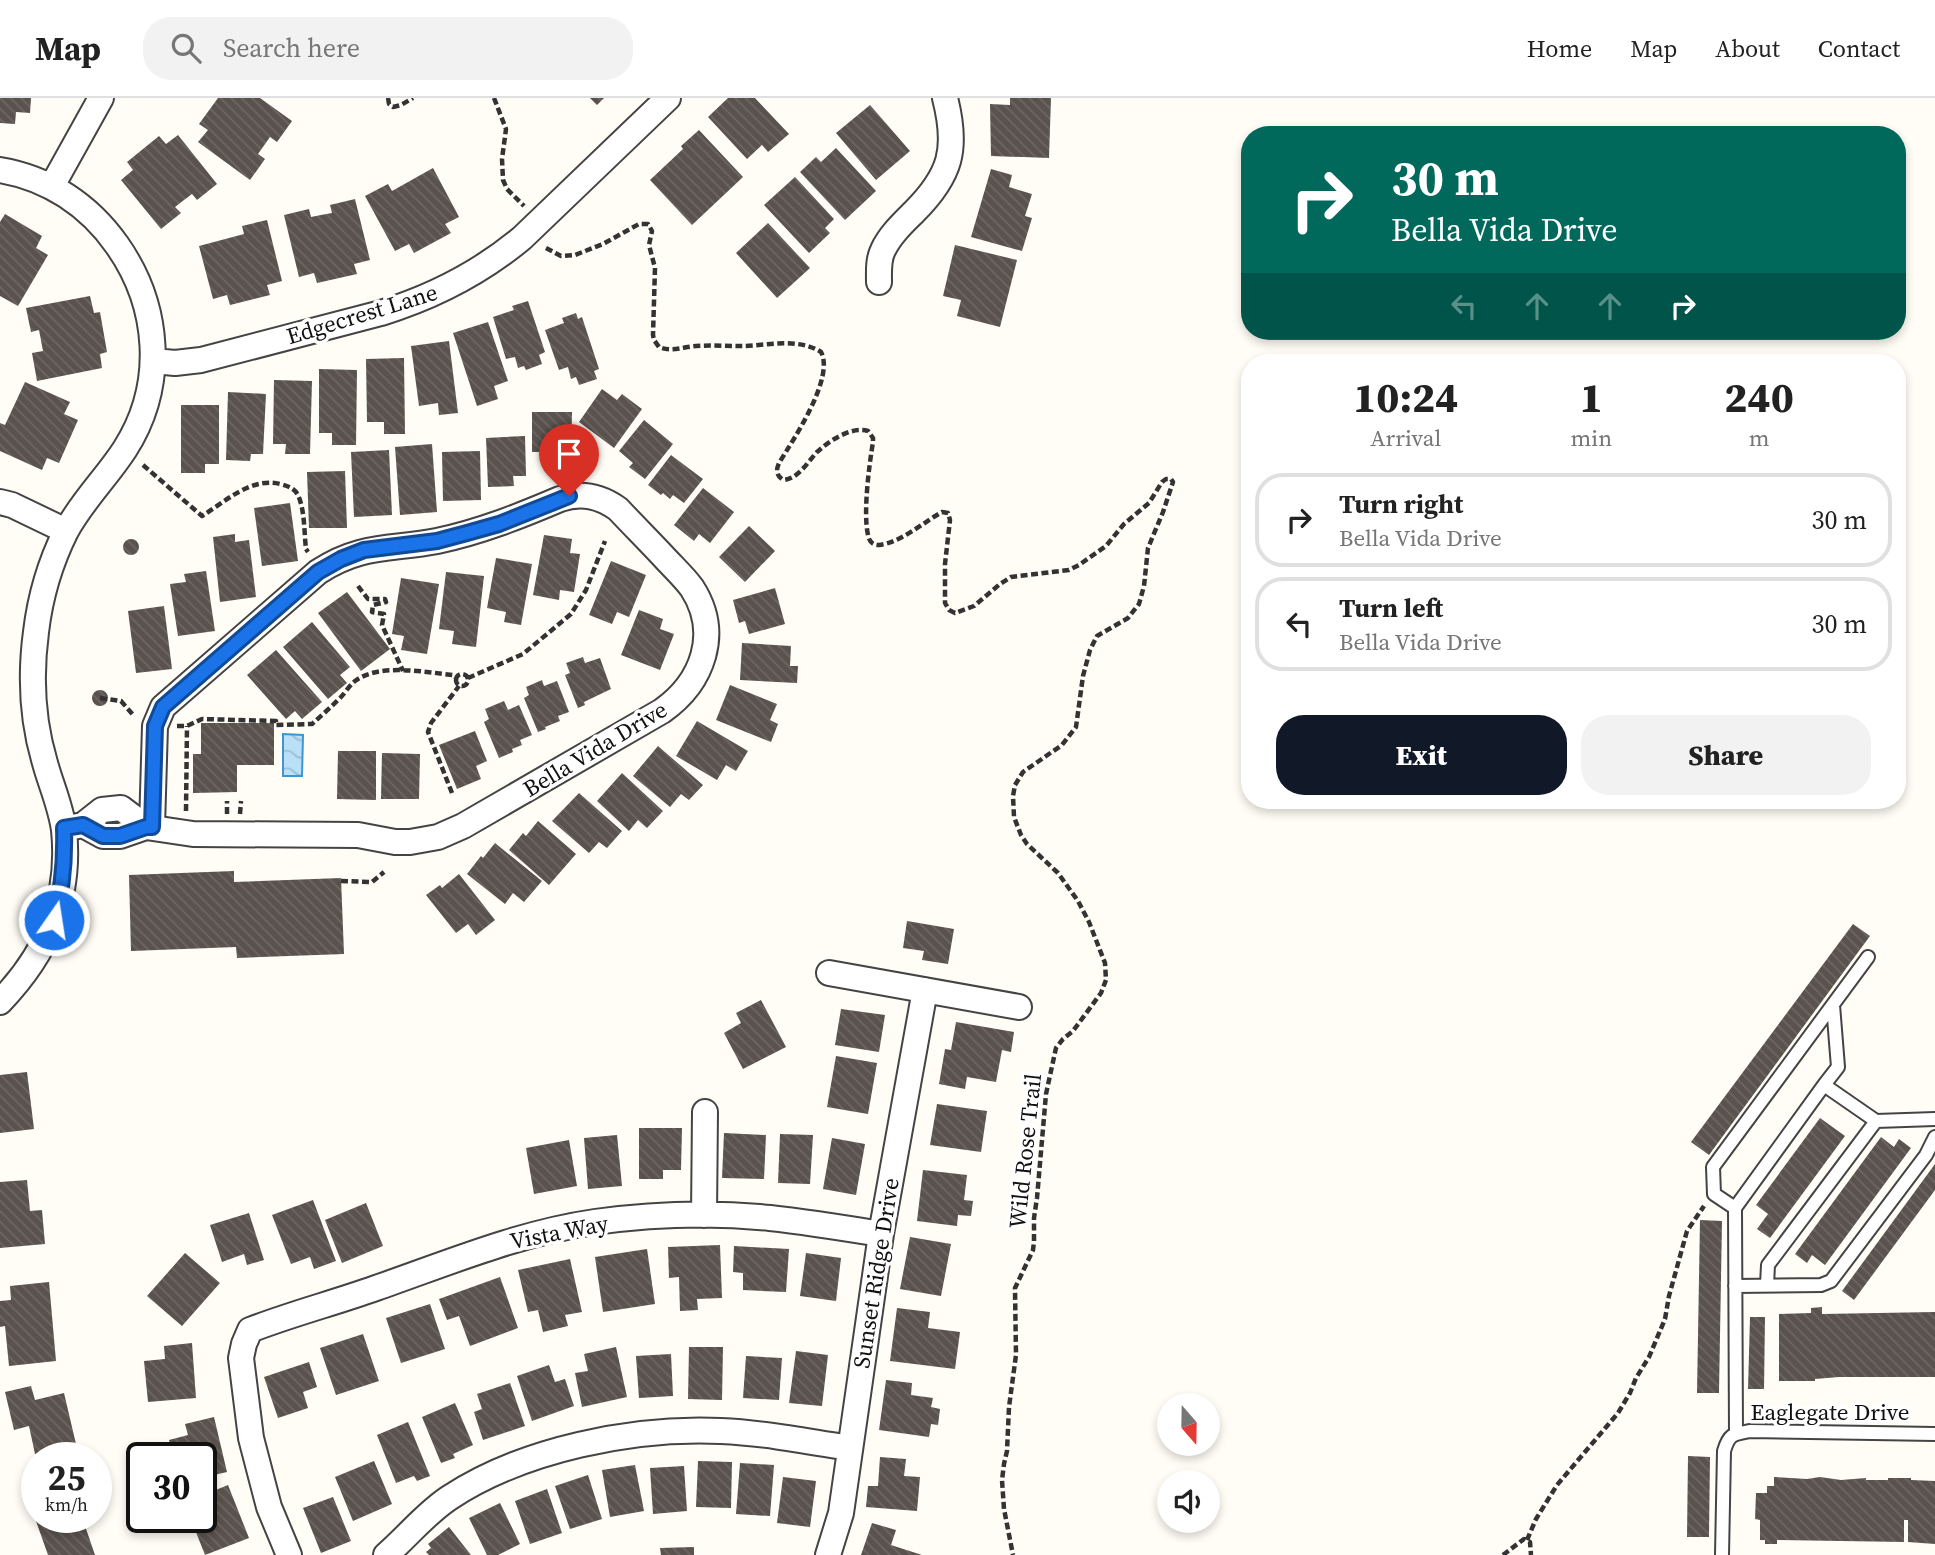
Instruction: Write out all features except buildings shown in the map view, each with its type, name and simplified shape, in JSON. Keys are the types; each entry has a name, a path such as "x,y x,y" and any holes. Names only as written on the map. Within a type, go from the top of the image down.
{"street":[{"path":"52,186 101,98"},
{"name":"Edgecrest Lane","path":"154,361 175,363 201,360 408,305 458,283 503,254 522,238 668,98"},
{"path":"879,282 882,252 891,236 927,199 940,182 947,164 951,129 945,98"},
{"path":"0,170 32,177 52,186 98,221 128,260 139,282 153,343 154,361 149,388 134,435 86,499 66,531 41,603 32,679 34,715 39,740 73,827 54,920 32,964 0,1002"},
{"name":"Bella Vida Drive","path":"73,827 102,810 121,808 149,827 193,834 358,835 396,842 425,841 451,832 676,701 688,688 703,660 706,630 699,602 682,577 618,509 608,502 586,495 569,496 499,524 437,541 364,550 341,559 318,572 163,707 155,726 149,827"},
{"path":"0,502 66,531"},
{"path":"829,973 1019,1007"},
{"name":"Sunset Ridge Drive","path":"828,1555 841,1513 881,1234 925,990"},
{"path":"704,1215 705,1112"},
{"name":"Vista Way","path":"289,1555 269,1507 251,1438 241,1358 250,1330 473,1252 540,1233 594,1222 704,1215 770,1218 881,1234"},
{"path":"386,1555 431,1511 480,1480 531,1459 588,1443 649,1433 720,1431 790,1438 849,1448"}],"lane":[{"path":"1735,1208 1714,1194 1713,1167 1868,957"},
{"path":"1722,1555 1724,1451 1732,1436 1735,1208 1838,1067 1833,1004"},
{"path":"1824,1085 1876,1121 1935,1119"},
{"path":"1767,1284 1768,1265 1876,1121"},
{"path":"1735,1286 1821,1285 1831,1281 1926,1155 1935,1137"},
{"name":"Eaglegate Drive","path":"1732,1436 1750,1432 1935,1434"}],"path":[{"path":"388,98 388,104 393,107 413,98"},
{"path":"494,98 506,129 502,159 503,180 525,206"},
{"name":"Wild Rose Trail","path":"546,248 561,256 575,255 603,244 639,224 648,224 652,231 649,245 656,268 653,335 659,347 673,349 789,343 821,352 823,367 814,404 779,463 777,474 783,480 790,479 822,448 837,438 857,430 868,432 873,438 868,485 869,540 880,545 942,512 948,513 950,520 945,564 945,603 949,610 955,613 974,606 1011,577 1069,570 1079,565 1106,546 1124,524 1149,503 1162,482 1169,478 1173,482 1148,548 1139,604 1128,618 1097,636 1083,676 1076,727 1062,745 1023,772 1015,785 1013,796 1014,817 1021,835 1027,845 1058,873 1078,901 1105,963 1107,980 1101,993 1073,1031 1056,1048 1046,1094 1034,1242 1015,1288 1016,1355 1002,1480 1004,1509 1013,1555"},
{"path":"142,465 202,516 255,484 271,482 291,487 297,492 306,549 312,559"},
{"path":"468,678 523,653 571,614 586,590 605,541"},
{"path":"358,586 368,599 385,599 386,602 373,606 372,612 384,614 382,625 403,671"},
{"path":"169,726 187,726 202,719 264,720 276,721 276,725 312,724 354,681 367,676 391,670 456,678"},
{"path":"456,678 464,674 468,678"},
{"path":"456,678 459,686 464,687 468,678"},
{"path":"453,793 428,732 431,723 459,686"},
{"path":"100,698 121,701 140,725"},
{"path":"186,816 187,726"},
{"path":"341,881 372,881 384,872"},
{"path":"1527,1540 1536,1519 1557,1485 1618,1413 1630,1393 1665,1319 1687,1231 1704,1205"},
{"path":"1503,1555 1518,1542 1527,1540"},
{"path":"1527,1540 1531,1545 1531,1555"}],"water":[{"path":"283,734 303,735 302,776 283,776"}],"route":[{"path":"54,920 64,873 64,828 83,825 103,836 120,836 152,827 155,722 163,707 318,572 364,550 437,541 499,524 569,496"}]}
